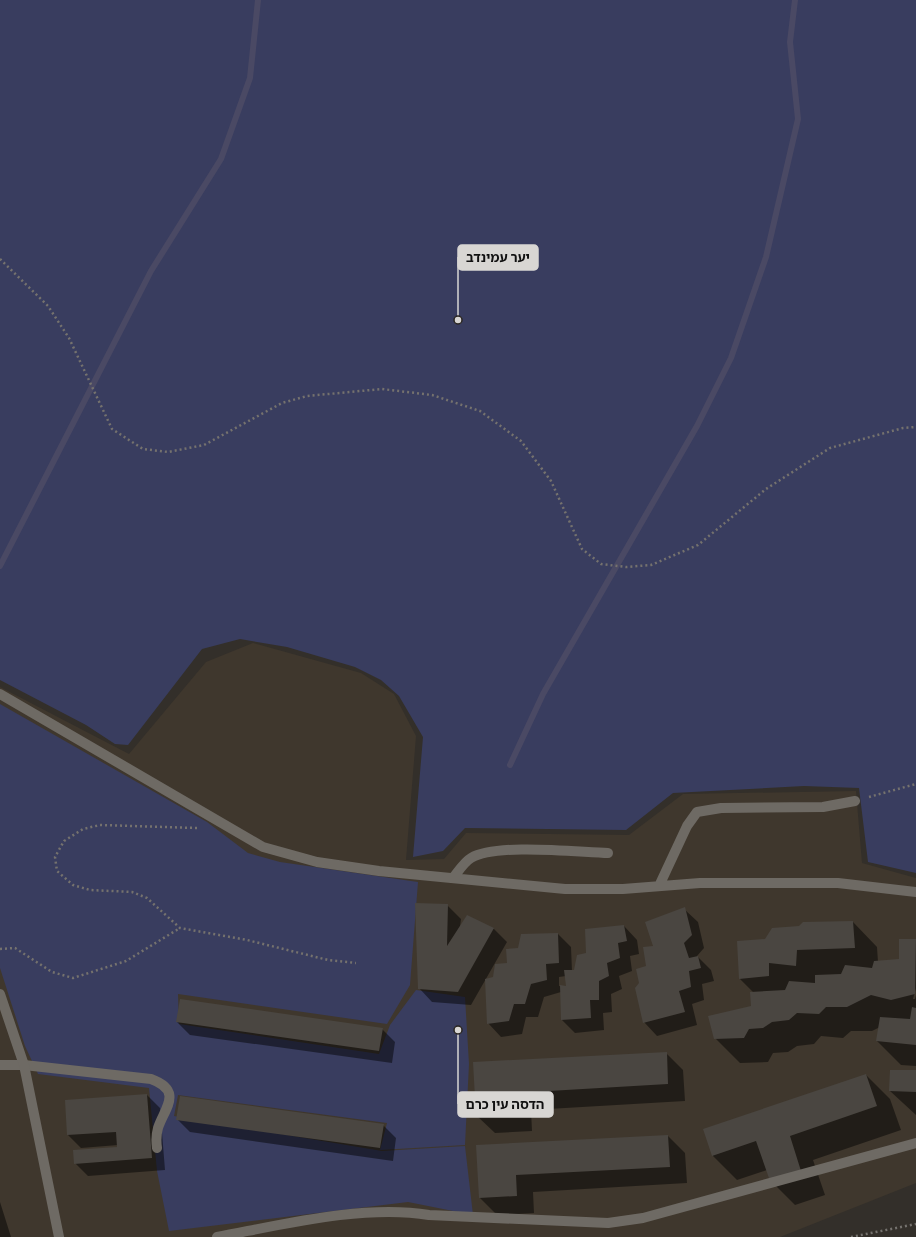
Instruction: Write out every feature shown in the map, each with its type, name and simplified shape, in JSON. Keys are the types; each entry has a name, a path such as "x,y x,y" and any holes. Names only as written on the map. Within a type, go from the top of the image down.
{"street":[{"path":"0,694 263,847 316,862 565,889 700,883 838,883 916,892"},
{"path":"659,886 687,826 698,812 721,808 823,807 856,801"},
{"path":"453,878 470,858 484,852 506,849 608,853"},
{"path":"0,994 24,1065 58,1237"},
{"path":"0,1065 24,1065 152,1079 159,1082 168,1091 170,1099 167,1111 158,1128 157,1148"},
{"path":"217,1237 287,1224 388,1211 519,1220 615,1222 643,1218 916,1144"}],"path":[{"path":"0,258 48,306 69,338 112,429 143,449 168,452 204,445 282,403 307,396 382,389 432,395 480,411 521,441 551,481 582,549 601,564 626,567 651,565 698,545 766,489 830,448 903,428 916,427"},
{"path":"856,801 916,784"},
{"path":"201,828 100,825 83,829 64,841 55,857 57,871 73,885 90,890 132,892 147,898 180,928 247,940 328,960 356,963"},
{"path":"0,949 15,948 52,972 73,978 126,961 180,928"},
{"path":"851,1237 916,1224"}],"shaded area":[{"path":"0,0 916,0 916,873 868,862 859,788 804,786 673,793 626,830 465,828 443,851 413,857 423,737 399,696 381,680 355,667 287,647 240,639 202,649 128,745 115,744 86,725 0,680"},
{"path":"253,643 361,673 394,694 416,736 406,860 444,859 466,833 629,835 683,794 856,791 862,863 916,878 916,1183 780,1237 0,1237 0,687 129,754 206,662"},
{"path":"0,704 207,822 248,853 280,862 418,882 410,985 387,1024 178,994 179,1024 379,1054 390,1025 416,990 465,997 469,1064 465,1145 380,1150 387,1123 178,1095 174,1116 382,1151 465,1146 473,1215 408,1202 169,1231 157,1171 149,1088 38,1074 25,1046 0,968"}],"building":[{"path":"415,903 448,904 447,946 467,915 494,928 458,992 418,989"},
{"path":"685,907 692,935 684,943 689,958 698,956 701,968 689,971 691,987 679,991 685,1012 643,1023 635,988 639,983 636,969 646,966 643,947 653,946 645,922"},
{"path":"853,921 855,948 797,950 796,966 769,963 769,976 739,979 737,941 765,939 772,928 799,926 803,922"},
{"path":"624,925 627,941 618,943 620,958 607,963 609,976 599,981 599,1000 590,1000 591,1018 561,1020 560,985 566,986 564,970 574,970 577,955 586,953 585,929"},
{"path":"558,933 559,963 546,964 547,980 531,984 525,1004 514,1004 509,1021 487,1024 485,979 493,977 495,964 507,963 506,949 518,948 521,934"},
{"path":"899,939 916,939 915,994 891,1000 871,995 847,1007 826,1007 819,1014 797,1013 789,1020 772,1022 763,1028 749,1029 744,1038 714,1039 708,1016 751,1006 750,992 785,990 789,981 815,983 815,975 841,974 845,965 872,968 874,961 899,959"},
{"path":"180,999 383,1028 379,1051 176,1022"},
{"path":"912,1007 916,1008 916,1045 876,1041 880,1017 910,1019"},
{"path":"667,1052 668,1084 515,1093 516,1114 476,1116 473,1062"},
{"path":"890,1070 916,1070 916,1092 889,1091"},
{"path":"866,1074 877,1106 790,1136 801,1171 770,1181 756,1141 712,1156 703,1129"},
{"path":"147,1094 152,1158 74,1164 73,1150 117,1147 116,1132 67,1135 65,1100"},
{"path":"180,1096 384,1124 380,1148 176,1120"},
{"path":"668,1135 670,1167 516,1175 517,1196 479,1198 476,1145"}],"waterway":[{"path":"0,566 151,271 221,159 250,78 258,0"},
{"path":"510,765 543,694 697,426 731,358 766,257 798,119 790,42 795,0"}],"place":[{"name":"יער עמינדב","path":"458,320"},
{"name":"הדסה עין כרם","path":"458,1030"}]}
